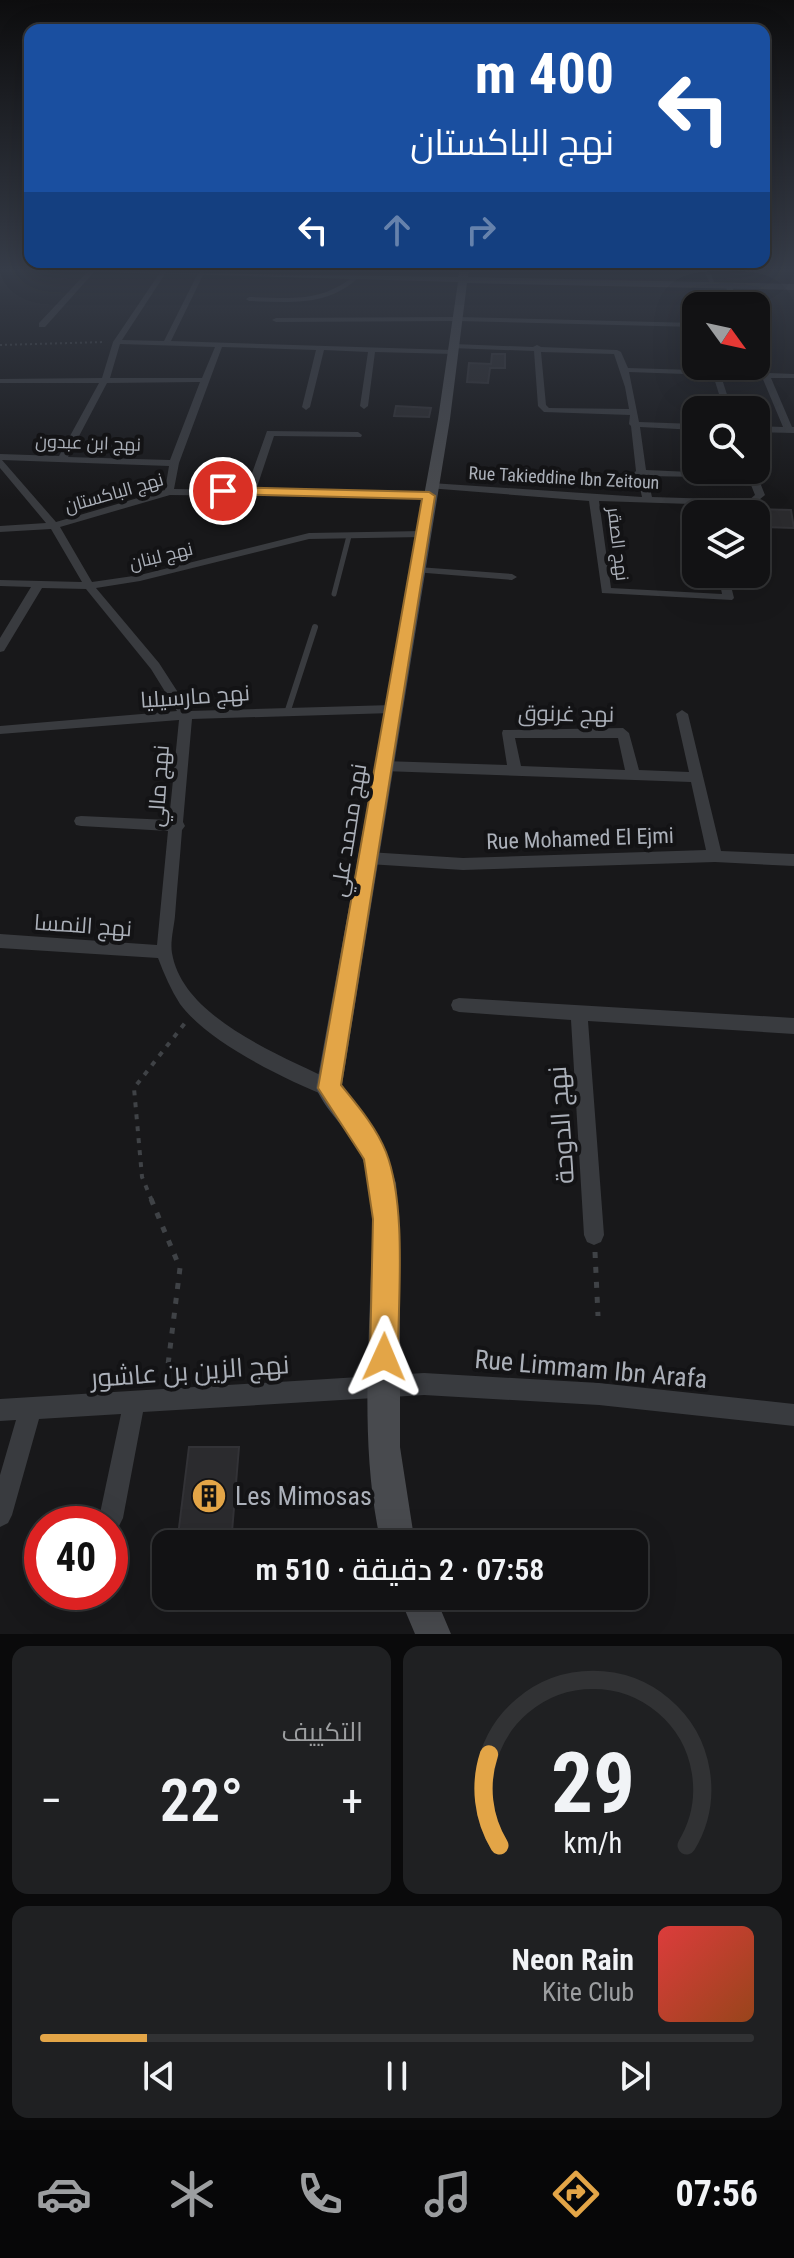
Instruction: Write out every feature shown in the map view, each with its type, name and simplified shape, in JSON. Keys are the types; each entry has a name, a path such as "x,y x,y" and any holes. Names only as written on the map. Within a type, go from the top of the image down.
{"street":[{"path":"63,458 106,378 115,347"},
{"path":"169,492 174,463 219,347"},
{"path":"306,407 321,347"},
{"path":"327,347 526,347"},
{"path":"537,347 542,406 547,410 631,412"},
{"path":"546,347 611,349 618,353 626,370 639,473 648,500"},
{"path":"364,406 372,349"},
{"name":"نهج محمد علي","path":"329,1088 453,349"},
{"path":"626,370 682,372"},
{"path":"770,375 794,376"},
{"path":"0,381 106,378 205,380"},
{"path":"767,380 791,430 770,429"},
{"path":"633,424 682,426"},
{"path":"251,491 270,433 358,435"},
{"name":"نهج ابن عبدون","path":"0,459 63,458 174,463"},
{"path":"0,459 54,526 89,586 155,666 186,715"},
{"path":"639,473 682,475"},
{"name":"نهج الباكستان","path":"0,529 54,526 169,492 430,491"},
{"name":"Rue Takieddine Ibn Zeitoun","path":"430,491 682,501"},
{"name":"نهج الصقر","path":"594,498 606,591 728,598 726,588"},
{"name":"نهج لبنان","path":"0,583 89,586 140,578 294,539 423,534"},
{"path":"418,570 512,577"},
{"path":"0,648 38,585"},
{"name":"نهج مارسيليا","path":"0,730 186,715 392,709"},
{"path":"682,714 715,856"},
{"name":"نهج مالي","path":"164,952 186,715"},
{"name":"نهج غرنوق","path":"515,772 508,733 623,733 633,774"},
{"path":"383,766 697,777"},
{"path":"81,821 178,826"},
{"name":"Rue Mohamed El Ejmi","path":"368,858 463,864 715,856 794,860"},
{"name":"نهج النمسا","path":"0,941 164,952"},
{"path":"164,952 174,977 196,1009 213,1026 329,1088 361,1129 376,1157 386,1219 383,1385 388,1509 394,1530"},
{"path":"459,1005 794,1026"},
{"name":"نهج الدوحة","path":"579,1011 594,1235"},
{"name":"نهج الزين بن عاشور","path":"0,1410 383,1385"},
{"name":"Rue Limmam Ibn Arafa","path":"383,1385 599,1394 794,1415"},
{"path":"113,1506 134,1403"},
{"path":"0,1515 30,1410"},
{"path":"423,1610 433,1634"}],"lane":[{"path":"334,594 349,536"},
{"path":"288,710 315,627"}],"path":[{"path":"164,1401 180,1268 142,1177 134,1088 196,1009"},
{"path":"594,1235 598,1316"}],"building":[{"path":"492,354 505,354 505,368 490,368 488,383 467,382 469,363 491,364"},
{"path":"396,406 431,408 429,417 394,416"},
{"path":"770,509 791,510 794,528 770,527"},
{"name":"Les Mimosas","path":"189,1447 239,1447 232,1530 179,1530"}],"place":[{"name":"Les Mimosas","path":"209,1496"}],"route":[{"path":"223,491 429,496 329,1088 361,1129 376,1157 386,1219 384,1357"}]}
